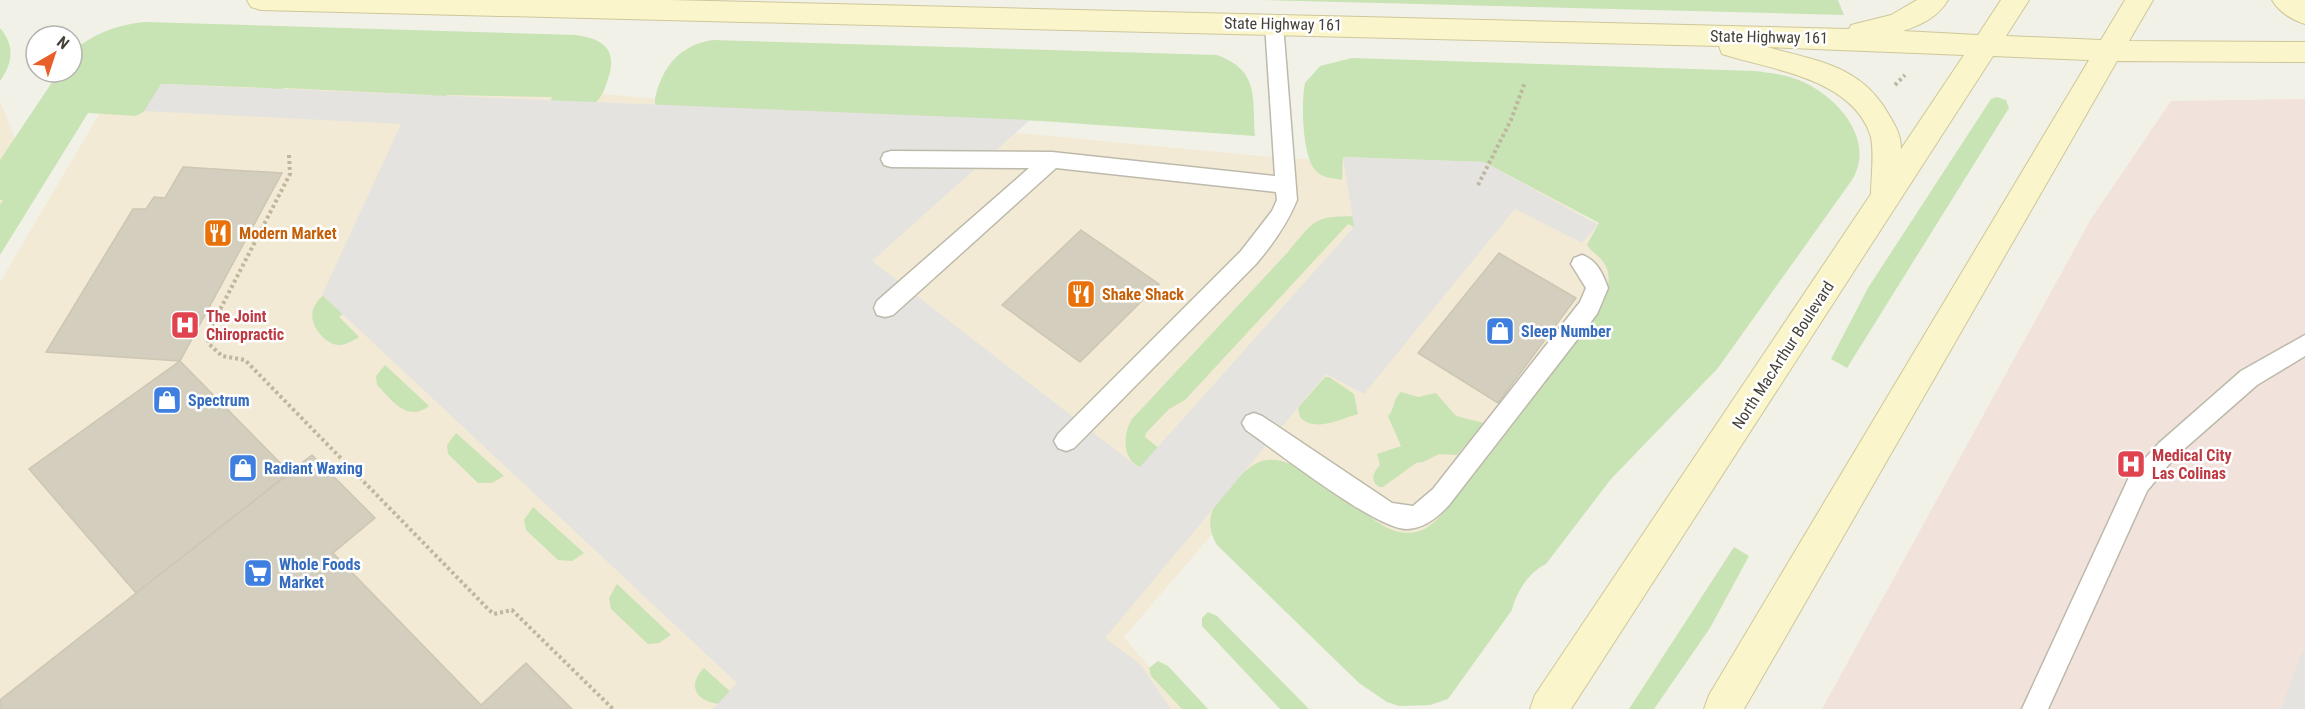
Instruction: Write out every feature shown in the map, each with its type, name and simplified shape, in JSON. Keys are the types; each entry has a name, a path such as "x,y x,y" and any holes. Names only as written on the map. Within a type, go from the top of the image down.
{"main road":[{"name":"State Highway 161","path":"261,0 1830,38 1984,47 2109,51 2305,52"},
{"path":"1830,38 1886,27 1925,10 1934,0"},
{"name":"North MacArthur Boulevard","path":"1549,709 2015,0"},
{"path":"1723,709 2139,0"},
{"path":"2286,0 2305,14"},
{"path":"1684,34 1827,75 1852,88 1869,105 1886,136 1886,197"}],"lane":[{"path":"1066,441 1276,225 1287,200 1274,24"},
{"path":"891,159 1052,160 1286,185"},
{"path":"885,308 1052,160"},
{"path":"1254,423 1383,511 1399,519 1417,517 1430,509 1441,497 1589,307 1597,288 1593,277 1582,264"},
{"path":"2035,709 2138,483 2167,450 2249,378 2305,345"}],"path":[{"path":"1478,185 1507,128 1525,82"},
{"path":"289,155 290,174 210,329 208,343 222,356 245,360 489,610 494,614 512,610 613,709"}],"shaded area":[{"path":"137,50 1294,159 1471,152 1637,246 1420,551 1268,469 1124,637 1184,709 0,709 0,282"},
{"path":"161,84 1030,120 872,261 1139,468 1354,227 1343,157 1484,162 1598,225 1582,243 1515,209 1364,394 1326,374 1105,638 1140,664 1171,709 713,709 737,683 322,295 401,124 144,111"},
{"name":"Medical City Las Colinas","path":"2305,99 2305,709 1822,709 2091,219 2171,101"},
{"path":"0,101 26,165 0,207"},
{"path":"2305,647 2305,709 2281,709 2299,660"}],"green space":[{"path":"1262,0 1838,0 1844,15"},
{"path":"145,22 576,35 601,43 610,53 611,69 603,92 595,103 577,112 542,122 552,97 447,95 437,117 431,95 284,88 280,91 268,88 166,84 150,108 136,116 88,113 0,255 0,205 3,200 0,200 0,160 51,84 84,84 84,44 106,31"},
{"path":"0,28 10,47 10,61 0,81"},
{"path":"712,40 1217,55 1231,61 1247,77 1253,97 1255,136 1042,121 909,116 662,114 655,103 655,98 668,67 674,59 690,47"},
{"path":"1352,58 1755,71 1776,74 1791,77 1825,95 1848,119 1856,134 1859,149 1858,164 1852,180 1718,368 1611,479 1546,564 1529,577 1520,590 1512,610 1448,699 1430,705 1399,706 1387,702 1359,683 1217,545 1211,527 1213,509 1228,489 1249,468 1262,461 1274,460 1288,463 1317,478 1389,529 1409,533 1424,529 1445,511 1603,303 1608,286 1608,274 1604,263 1587,245 1599,223 1484,162 1343,157 1342,180 1318,173 1311,164 1305,142 1303,103 1305,83 1320,66"},
{"path":"1997,97 2006,100 2009,108 1847,368 1831,359 1868,288 1991,99"},
{"path":"1364,216 1356,228 1348,224 1185,400 1169,409 1146,433 1145,437 1181,466 1151,469 1135,464 1127,453 1126,446 1127,432 1132,419 1306,230 1327,218"},
{"path":"330,289 351,307 339,317 359,337 346,344 338,345 327,340 319,333 312,318 314,307"},
{"path":"385,365 429,406 414,412 400,408 394,403 377,385 376,376"},
{"path":"1325,377 1329,377 1354,394 1358,414 1320,424 1306,422 1300,417 1298,408"},
{"path":"1401,392 1418,397 1436,393 1456,416 1484,423 1457,455 1439,454 1416,463 1383,487 1379,487 1373,479 1380,465 1377,454 1401,446 1388,416"},
{"path":"456,433 504,476 492,483 478,483 448,454 447,445"},
{"path":"533,507 584,553 572,561 558,560 526,530 524,520"},
{"path":"1734,547 1749,556 1710,628 1654,709 1629,709"},
{"path":"617,584 671,635 659,643 648,644 611,609 609,598"},
{"path":"1208,612 1217,616 1309,709 1280,709 1202,626 1202,618"},
{"path":"1158,661 1168,666 1208,709 1182,709 1151,676 1149,668"},
{"path":"704,668 734,695 720,704 712,703 700,696 695,687"}],"building":[{"path":"183,167 282,173 180,361 46,352 133,209 146,209 154,197 165,198"},
{"name":"Shake Shack","path":"1081,230 1159,284 1080,362 1002,305"},
{"path":"1499,253 1576,298 1498,403 1418,353"},
{"path":"180,361 290,473 136,593 29,469"},
{"name":"Whole Foods Market","path":"312,455 375,518 333,553 481,705 526,663 572,709 0,709 0,700"}],"place":[{"name":"Modern Market","path":"218,233"},
{"name":"Shake Shack","path":"1081,294"},
{"name":"The Joint Chiropractic","path":"185,325"},
{"name":"Sleep Number","path":"1500,331"},
{"name":"Spectrum","path":"167,400"},
{"name":"Medical City Las Colinas","path":"2131,464"},
{"name":"Radiant Waxing","path":"243,468"},
{"name":"Whole Foods Market","path":"258,573"}]}
